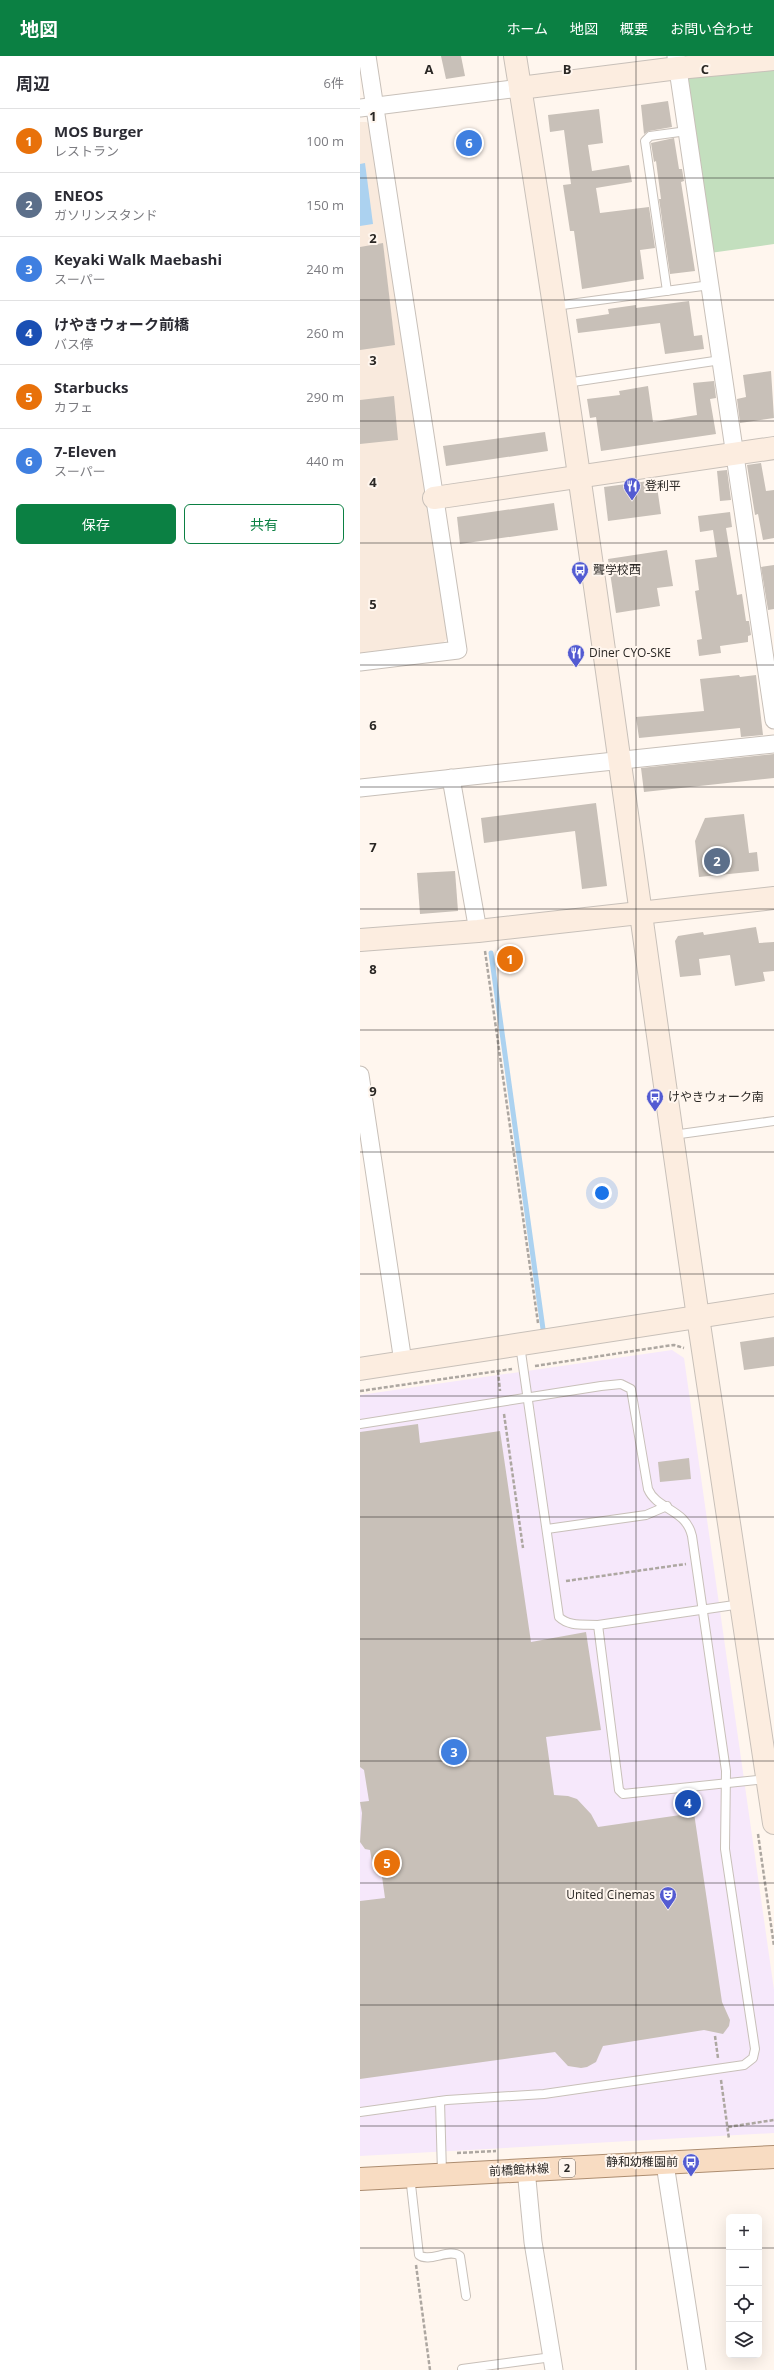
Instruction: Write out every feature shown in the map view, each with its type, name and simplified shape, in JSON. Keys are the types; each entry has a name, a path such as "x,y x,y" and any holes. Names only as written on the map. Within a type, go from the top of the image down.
{"main road":[{"name":"前橋館林線","path":"360,2179 526,2169 665,2164 774,2157"}],"street":[{"path":"360,662 458,650 434,498 367,107 367,56"},
{"path":"514,56 554,306 578,477 621,760 640,913 698,1317 742,1604 767,1724 768,1779 766,1826"},
{"path":"367,107 520,88 677,62 774,59"},
{"path":"677,62 774,720"},
{"path":"434,498 774,448"},
{"path":"360,788 774,744"},
{"path":"451,778 482,941"},
{"path":"360,940 482,941 640,913 774,898"},
{"path":"360,1075 403,1362"},
{"path":"360,1369 774,1305"},
{"path":"665,2164 697,2370"},
{"path":"526,2169 533,2242 553,2363"}],"lane":[{"path":"667,291 645,141 650,136 687,131"},
{"path":"554,306 710,285"},
{"path":"565,383 721,360"},
{"path":"673,1135 774,1121"},
{"path":"520,1344 554,1583 561,1619 575,1625 598,1625 742,1604"},
{"path":"360,1424 613,1384 628,1386 633,1394 648,1489 650,1493 682,1517 690,1527 703,1610 726,1782 725,1849 754,2049 751,2061 744,2065 544,2094 440,2101 360,2112"},
{"path":"547,1529 646,1515 667,1506"},
{"path":"598,1625 619,1790 623,1794 628,1795 726,1782 768,1779"},
{"path":"440,2101 442,2174"},
{"path":"410,2176 418,2251 422,2257 454,2253 460,2256 466,2296"},
{"path":"462,2369 553,2363"}],"path":[{"path":"482,941 538,1326"},
{"path":"360,1391 498,1372 674,1345 685,1349 687,1352"},
{"path":"498,1372 499,1403 523,1548"},
{"path":"554,1583 696,1563"},
{"path":"766,1826 774,1946"},
{"path":"715,2036 719,2066"},
{"path":"720,2074 729,2139"},
{"path":"728,2127 774,2120"},
{"path":"418,2251 415,2261 430,2370"}],"shaded area":[{"path":"360,122 366,122 374,127 448,638 437,648 360,656"},
{"path":"672,1350 684,1358 774,1990 774,2133 360,2156 360,1395"}],"green space":[{"path":"774,67 774,244 710,253 684,85 689,77"}],"water":[{"path":"365,163 373,224 360,226 360,164"}],"building":[{"path":"441,56 461,56 465,76 446,79"},
{"path":"668,101 672,127 649,131 644,134 641,105"},
{"path":"599,109 603,143 588,145 592,171 629,165 632,182 596,188 600,213 649,207 655,248 640,250 644,279 582,289 574,231 570,231 563,185 571,184 564,130 550,132 548,115"},
{"path":"674,138 679,169 682,169 684,181 681,182 695,271 670,274 659,199 661,199 656,161 654,162 651,143"},
{"path":"383,243 395,345 360,350 360,247"},
{"path":"689,301 694,336 702,335 704,349 665,354 660,323 578,333 576,319 609,314 608,309 636,305 636,308"},
{"path":"771,371 774,418 740,423 737,399 746,397 743,375"},
{"path":"714,381 716,398 710,399 716,434 601,451 596,417 590,418 587,399 620,395 619,391 648,386 653,422 697,415 693,383"},
{"path":"394,396 398,440 360,444 360,400"},
{"path":"545,432 548,451 446,466 443,446"},
{"path":"761,463 766,491 774,490 774,538 763,540 758,514 755,515 747,465"},
{"path":"727,470 731,500 720,501 717,471"},
{"name":"登利平","path":"656,480 661,514 608,521 604,487"},
{"path":"554,503 558,530 460,544 457,517"},
{"path":"730,512 732,527 726,528 737,595 742,594 746,621 749,621 751,635 748,636 748,642 720,646 721,653 699,656 697,640 702,639 695,591 699,590 695,560 717,557 713,530 700,532 698,516"},
{"path":"667,550 673,586 657,588 660,606 616,613 608,559"},
{"path":"774,565 774,609 768,610 761,567"},
{"path":"739,675 740,677 756,675 763,735 741,737 740,728 639,738 636,717 704,711 700,679"},
{"path":"774,754 774,778 644,792 641,768"},
{"path":"596,803 607,886 582,889 575,831 484,843 481,818"},
{"path":"744,814 749,853 757,852 759,871 699,877 695,841 705,818"},
{"path":"455,871 458,911 420,914 417,873"},
{"path":"756,927 759,943 774,942 774,971 763,972 765,981 735,986 730,955 699,959 701,975 680,977 675,941 678,936 703,932 704,935"},
{"path":"774,1337 774,1366 744,1370 740,1342"},
{"path":"418,1424 420,1443 500,1431 531,1642 586,1632 601,1730 546,1737 554,1795 568,1796 577,1799 591,1814 598,1827 694,1813 722,2002 730,2020 729,2026 723,2034 704,2030 603,2046 596,2062 587,2067 581,2068 568,2066 555,2052 360,2079 360,1901 385,1898 380,1862 372,1862 370,1850 365,1849 360,1842 362,1813 360,1802 369,1801 364,1770 360,1767 360,1432"},
{"path":"689,1458 691,1479 660,1482 658,1462"}],"waterway":[{"path":"491,953 543,1329"}],"place":[{"name":"7-Eleven","path":"469,143"},
{"name":"登利平","path":"632,501"},
{"name":"聾学校西","path":"580,585"},
{"name":"Diner CYO-SKE","path":"576,668"},
{"name":"ENEOS","path":"717,861"},
{"name":"MOS Burger","path":"510,959"},
{"name":"けやきウォーク南","path":"655,1112"},
{"name":"Keyaki Walk Maebashi","path":"454,1752"},
{"name":"けやきウォーク前橋","path":"688,1803"},
{"name":"Starbucks","path":"387,1863"},
{"name":"United Cinemas","path":"668,1910"},
{"name":"静和幼稚園前","path":"691,2177"}]}
